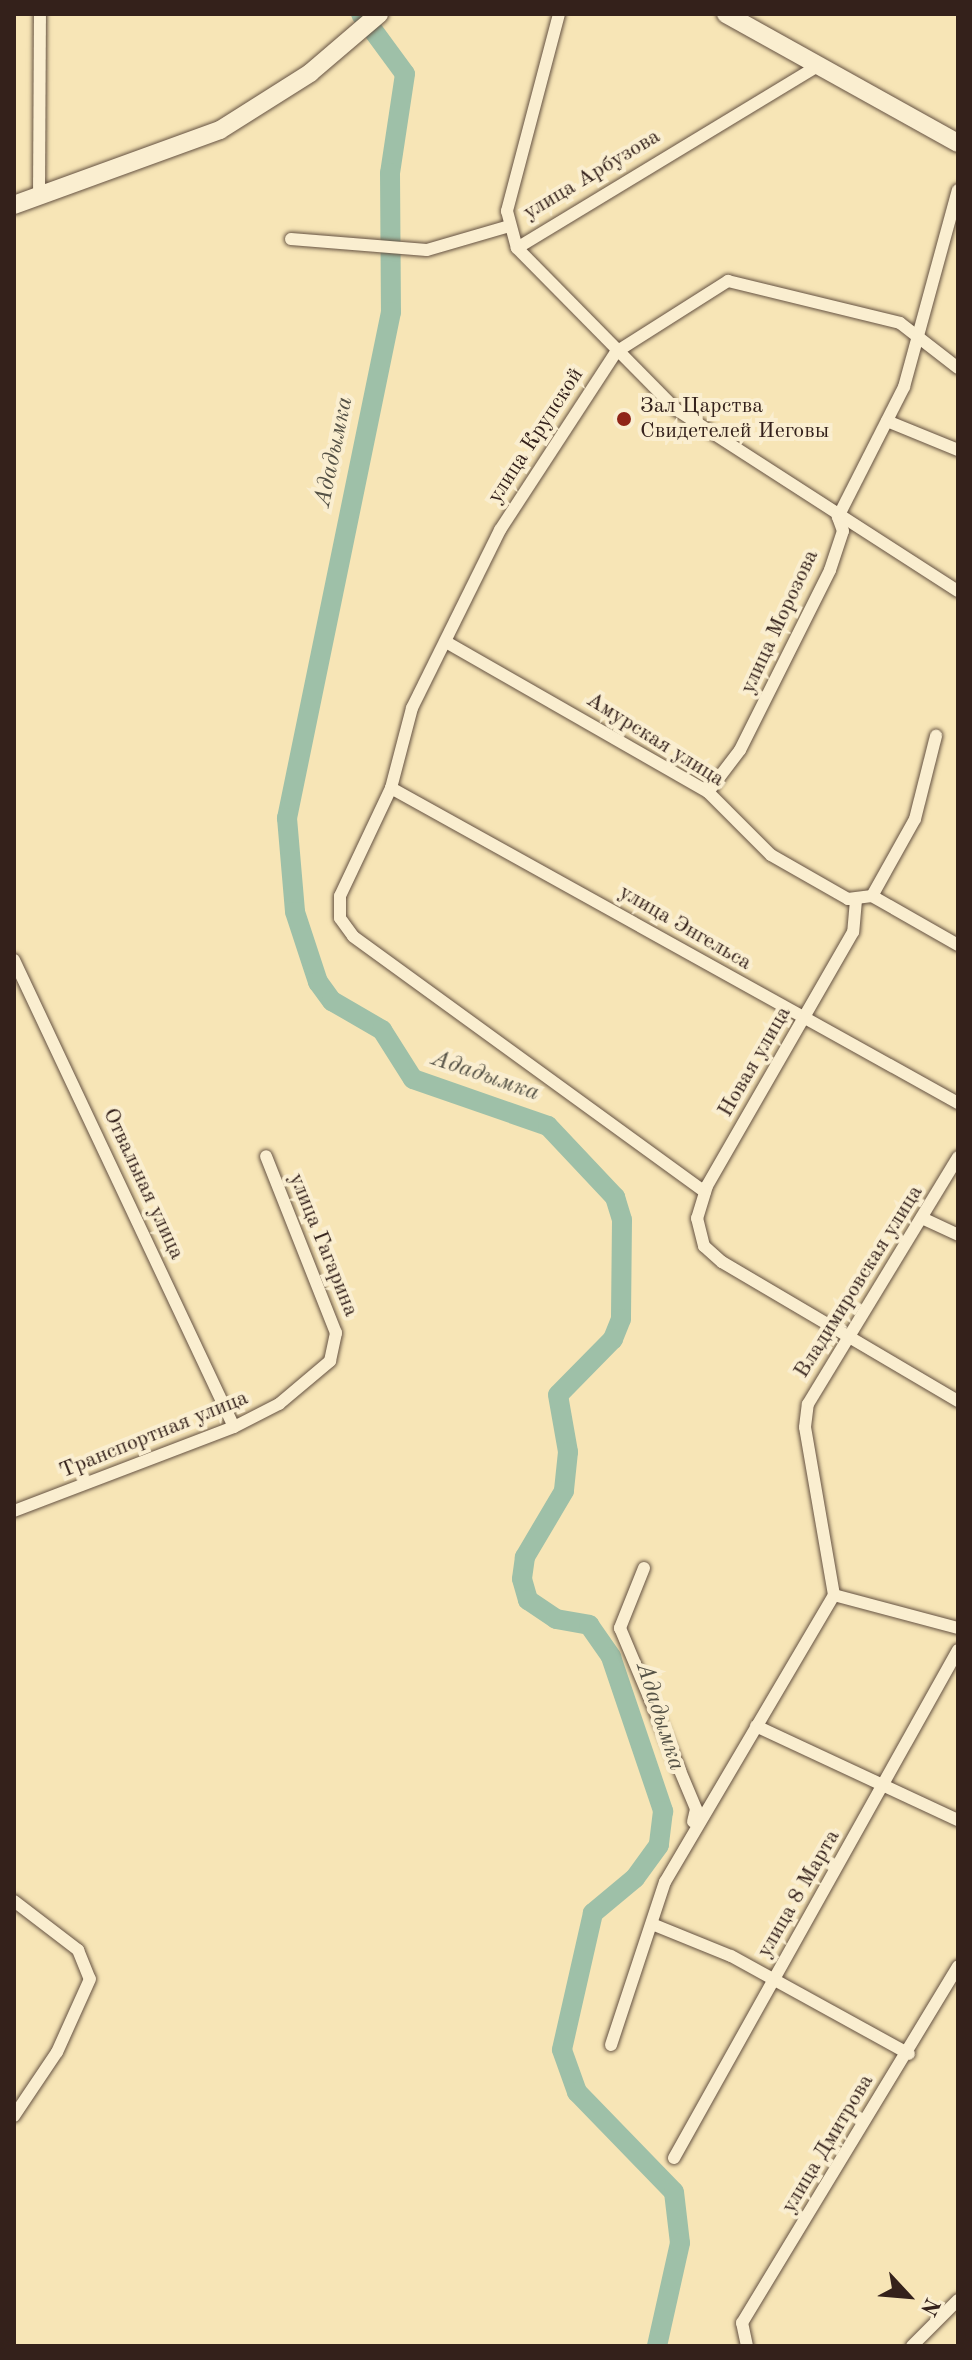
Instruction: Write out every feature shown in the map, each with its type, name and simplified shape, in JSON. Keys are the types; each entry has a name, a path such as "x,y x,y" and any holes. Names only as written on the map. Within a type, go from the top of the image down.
{"street":[{"path":"39,197 40,14"},
{"path":"14,205 220,130 261,109 379,14"},
{"name":"улица Арбузова","path":"559,14 507,211 517,248 817,66"},
{"path":"726,14 958,143"},
{"name":"улица Морозова","path":"708,792 740,750 830,570 843,531 838,517 887,421 917,341 958,190"},
{"path":"291,239 375,251 427,250 509,226"},
{"path":"517,248 616,352 677,410 838,517 958,591"},
{"name":"улица Крупской","path":"705,1192 423,980 353,936 340,918 340,896 391,788 412,708 500,530 616,352 728,281 900,323 917,341 958,368"},
{"path":"887,421 958,450"},
{"name":"Амурская улица","path":"446,642 708,792 771,855 856,900"},
{"path":"872,896 915,819 936,736"},
{"name":"улица Энгельса","path":"391,788 958,1103"},
{"path":"856,900 872,896 958,945"},
{"name":"Новая улица","path":"844,1340 704,1246 697,1218 705,1192 853,932 856,900"},
{"name":"Отвальная улица","path":"14,960 234,1427"},
{"name":"улица Гагарина","path":"266,1156 337,1350"},
{"name":"Владимировская улица","path":"834,1595 805,1427 808,1404 844,1340 958,1157"},
{"path":"922,1218 958,1235"},
{"path":"844,1340 958,1401"},
{"name":"Транспортная улица","path":"14,1511 234,1427 279,1404 337,1350"},
{"path":"644,1568 620,1628 696,1809 692,1829"},
{"path":"611,2045 652,1924 692,1829 834,1595 958,1628"},
{"name":"улица 8 Марта","path":"674,2158 958,1650"},
{"path":"756,1726 831,1765 885,1781 958,1820"},
{"path":"14,1901 78,1950 90,1979 57,2052 14,2116"},
{"path":"652,1924 774,1979 909,2054"},
{"name":"улица Дмитрова","path":"745,2345 742,2323 909,2054 958,1966"},
{"path":"912,2346 958,2300"}],"waterway":[{"name":"Ададымка","path":"361,14 405,74 390,173 391,312 287,818 295,912 318,982 332,1001 382,1030 413,1079 548,1126 615,1197 622,1220 621,1319 613,1339 558,1395 568,1452 564,1491 525,1557 522,1579 528,1600 556,1619 589,1625 611,1657 663,1811 659,1845 635,1878 593,1913 562,2050 577,2092 674,2192 680,2243 657,2346"}],"place":[{"name":"Зал Царства Свидетелей Иеговы","path":"624,419"}]}
